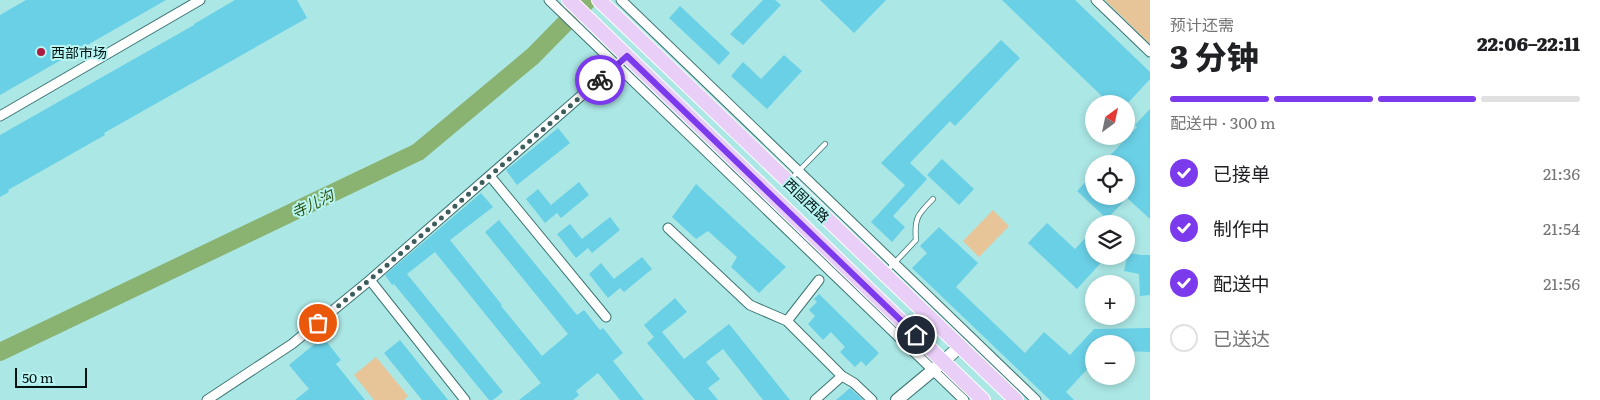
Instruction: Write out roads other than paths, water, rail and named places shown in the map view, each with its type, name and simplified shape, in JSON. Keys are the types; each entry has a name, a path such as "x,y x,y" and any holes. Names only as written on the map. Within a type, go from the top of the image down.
{"main road":[{"name":"西固西路","path":"569,0 589,29 939,366 983,400"},
{"name":"西固西路","path":"608,9 1016,400"}],"street":[{"path":"0,116 200,0"},
{"path":"1096,0 1150,52"},
{"path":"551,2 589,29"},
{"path":"608,9 627,2 798,171 1036,400"},
{"path":"212,399 292,344 370,280 622,60"},
{"path":"490,176 606,317"},
{"path":"668,228 750,306 787,322 842,376 854,383 872,400"},
{"path":"370,280 465,400"},
{"path":"787,322 819,280"},
{"path":"897,400 959,347"},
{"path":"939,366 964,400"},
{"path":"815,400 842,376"}],"lane":[{"path":"788,182 825,144"},
{"path":"884,274 916,240 915,229 918,213 933,199"}],"waterway":[{"name":"寺儿沟","path":"0,352 418,152 533,56 588,0"}],"place":[{"name":"西部市场","path":"41,52"}]}
